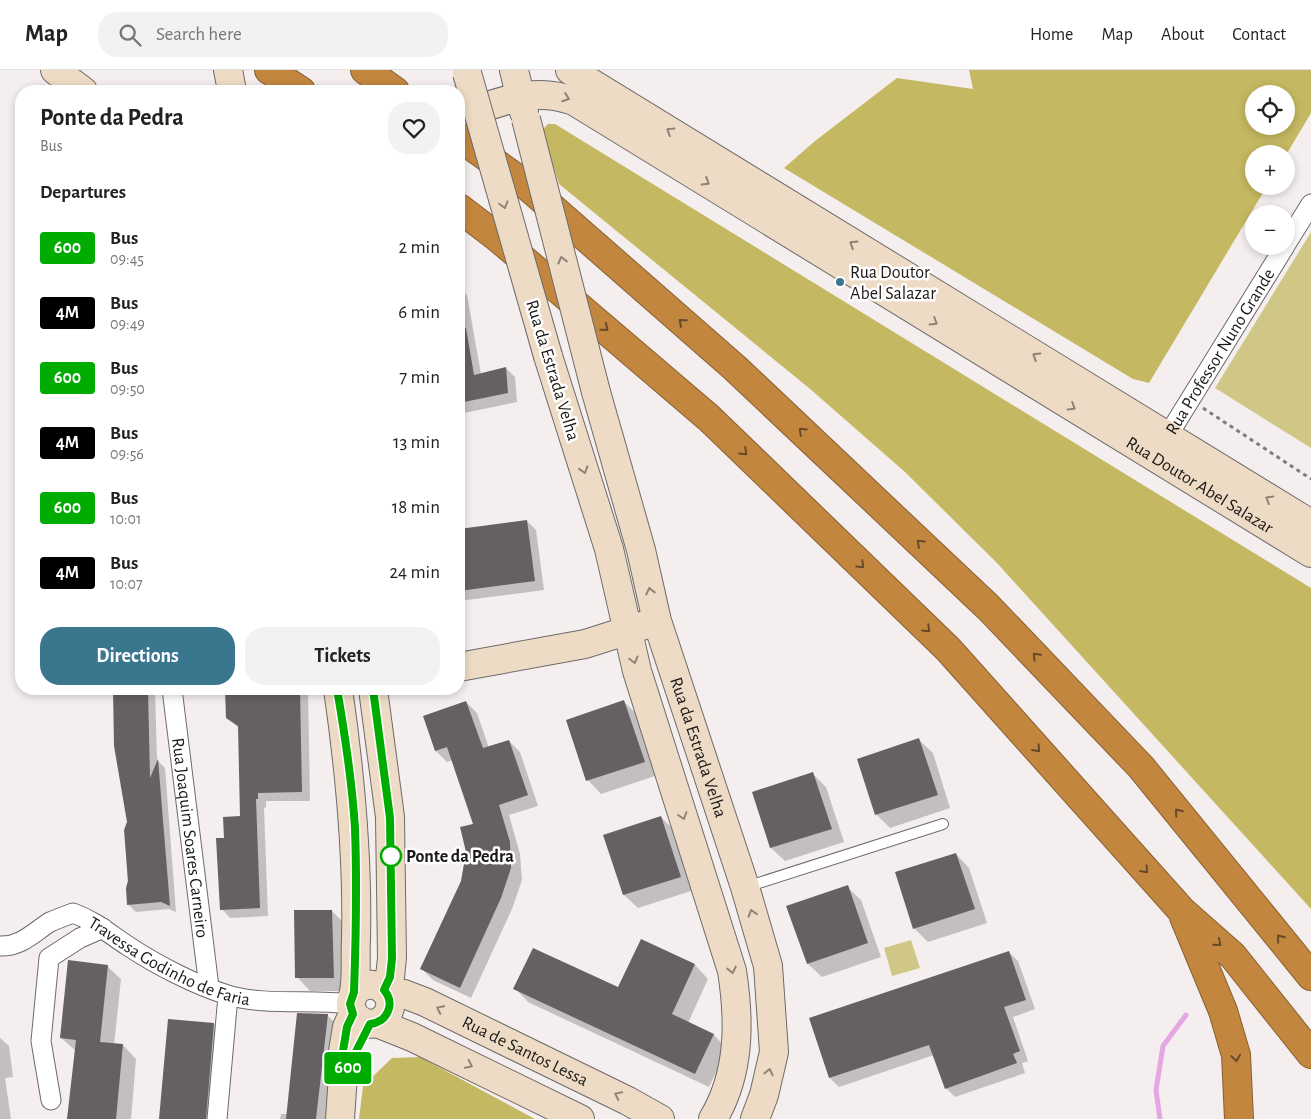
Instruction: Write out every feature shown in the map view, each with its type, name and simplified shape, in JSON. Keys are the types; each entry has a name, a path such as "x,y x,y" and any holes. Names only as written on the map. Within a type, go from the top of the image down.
{"highway":[{"path":"269,70 292,85"},
{"path":"365,70 386,85"},
{"path":"465,141 526,185 735,368 989,608 1141,767 1311,976"},
{"path":"465,213 497,237 709,418 948,649 1182,911 1233,956 1311,1054"},
{"path":"1182,911 1224,1011 1236,1055 1240,1119"}],"street":[{"path":"55,70 75,85"},
{"name":"Rua Doutor Abel Salazar","path":"570,70 1161,447 1311,553"},
{"name":"Rua da Estrada Velha","path":"467,72 476,110 548,356 609,549 637,671 732,971 738,1007 737,1045 723,1102 713,1119"},
{"name":"Rua Doutor Abel Salazar","path":"516,96 555,94 574,101 1161,447 1311,524"},
{"path":"476,110 516,96"},
{"name":"Rua da Estrada Velha","path":"516,96 641,550 657,621 742,880 768,966 774,1052 764,1095 755,1119"},
{"name":"Rua Professor Nuno Grande","path":"1295,230 1311,204"},
{"name":"Rua Professor Nuno Grande","path":"1161,447 1280,255"},
{"path":"465,666 585,644 657,621"},
{"name":"Rua Joaquim Soares Carneiro","path":"173,695 209,987"},
{"path":"339,695 347,745 354,827 361,1011 347,1027 341,1063 344,1075 340,1119"},
{"path":"361,1011 384,1018 389,1011 390,1002 386,991 392,958 390,818 374,695"},
{"path":"705,885 742,880"},
{"name":"Travessa Godinho de Faria","path":"0,946 7,946 26,940 51,922 73,913 91,919 157,963 228,996 258,1000 326,1001 361,1011"},
{"path":"52,1100 41,1041 49,958 80,938 103,928"},
{"name":"Rua de Santos Lessa","path":"386,991 404,994 425,1002 628,1101 660,1119"},
{"path":"218,1119 228,996"},
{"path":"361,1011 580,1119"}],"lane":[{"path":"742,880 943,824"}],"path":[{"path":"1191,399 1311,479"}],"shaded area":[{"path":"969,70 1311,70 1311,113 1292,145 1245,145 1245,195 1262,195 1256,205 1245,205 1245,223 1149,383 1133,379 784,168 815,141 897,78 973,89"},
{"path":"548,124 555,124 1311,588 1311,909 997,563 905,472 809,388 559,184 542,130"},
{"path":"1311,232 1311,448 1215,388"},
{"path":"911,940 920,968 892,976 884,948"},
{"path":"420,1057 535,1119 359,1119 363,1086 392,1058"}],"building":[{"path":"465,328 474,375 506,367 508,393 465,402"},
{"path":"527,520 535,581 465,590 465,528"},
{"path":"113,695 148,695 150,778 158,759 170,906 161,902 127,905 126,888 128,881 124,830 127,822 114,746"},
{"path":"225,695 300,695 302,792 258,793 258,799 256,799 260,908 220,910 216,838 224,838 223,817 240,816 238,726 226,718"},
{"path":"624,700 645,762 586,781 566,720"},
{"path":"466,701 483,748 509,740 528,795 499,805 510,842 511,868 501,898 460,988 420,969 461,881 466,852 460,827 473,824 447,747 435,751 423,716"},
{"path":"919,738 938,795 875,815 857,759"},
{"path":"813,772 832,829 770,848 752,792"},
{"path":"661,816 681,877 623,895 603,835"},
{"path":"956,853 975,909 913,929 895,872"},
{"path":"848,885 868,943 807,964 786,906"},
{"path":"294,910 332,910 334,978 295,978"},
{"path":"641,939 695,964 672,1014 714,1034 695,1074 513,989 533,948 618,987"},
{"path":"1009,951 1026,1000 1004,1007 1020,1051 1013,1054 1017,1063 945,1089 929,1045 829,1078 809,1018"},
{"path":"68,960 108,965 100,1042 123,1044 116,1119 67,1119 76,1040 60,1038"},
{"path":"297,1013 328,1014 316,1119 286,1119"},
{"path":"168,1019 214,1023 206,1119 159,1119"}],"waterway":[{"path":"1160,1119 1156,1090 1163,1046 1186,1015"}],"bus line":[{"name":"600","path":"338,695 347,745 357,891 354,992 350,1004 353,1014 347,1027 341,1063 344,1075 352,1063 370,1024 377,1023 384,1018 389,1011 390,1002 384,990 390,977 392,958 390,818 374,695"}],"place":[{"name":"Rua Doutor Abel Salazar","path":"840,282"},
{"name":"Ponte da Pedra","path":"391,856"}]}
